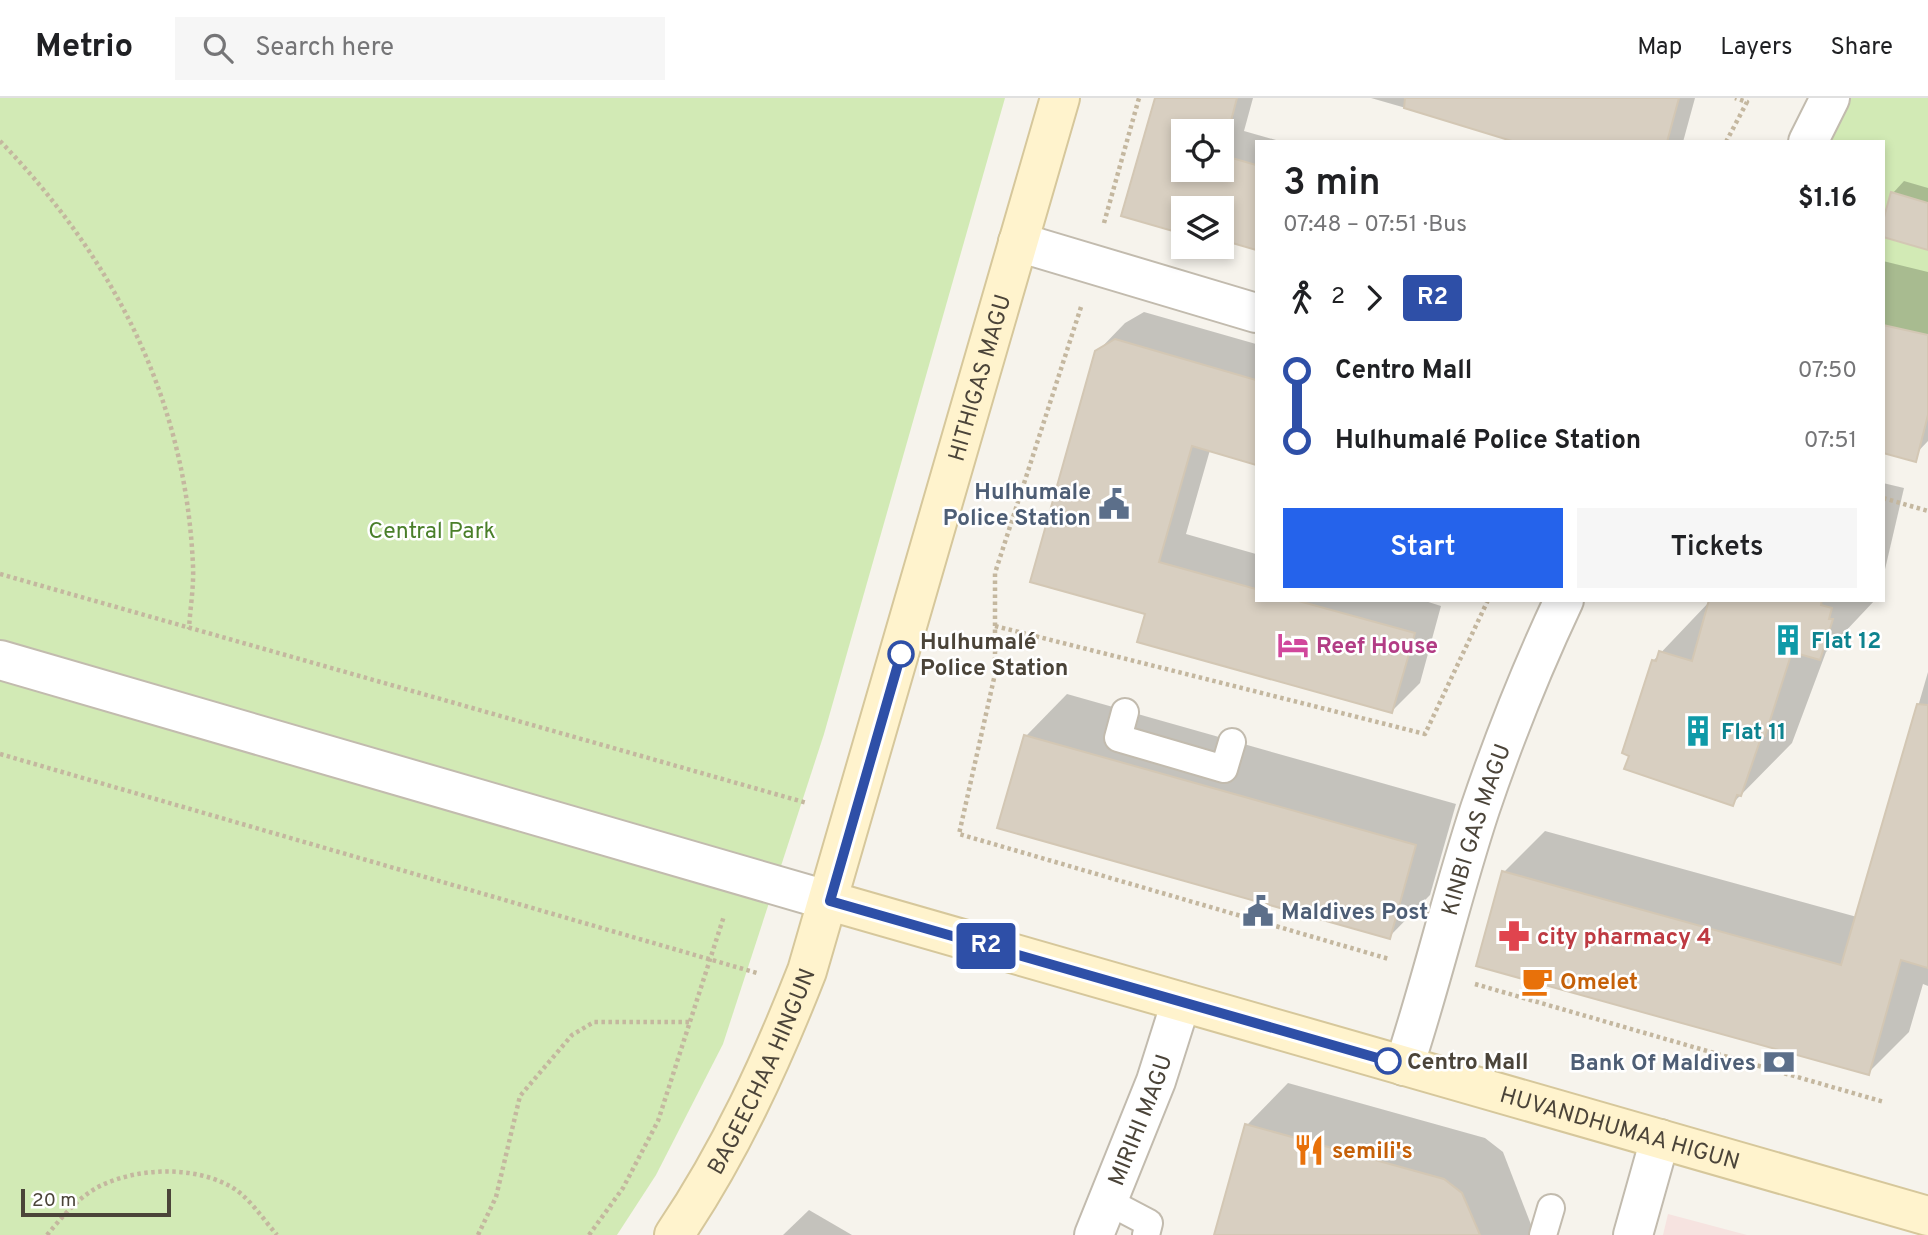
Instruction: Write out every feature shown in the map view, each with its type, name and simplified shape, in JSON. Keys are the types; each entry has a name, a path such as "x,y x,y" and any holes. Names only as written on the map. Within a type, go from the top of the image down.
{"street":[{"name":"HITHIGAS MAGU","path":"830,901 1060,98"},
{"path":"1809,140 1830,98"},
{"path":"1018,242 1255,313"},
{"name":"KINBI GAS MAGU","path":"1404,1066 1435,972 1480,811 1513,719 1563,602"},
{"path":"0,660 830,901"},
{"name":"BAGEECHAA HINGUN","path":"674,1235 738,1129 775,1051 830,901"},
{"name":"HUVANDHUMAA HIGUN","path":"830,901 1928,1216"},
{"name":"MIRIHI MAGU","path":"1101,1218 1156,1081 1181,1002"},
{"path":"1633,1235 1660,1139"}],"lane":[{"path":"1125,712 1118,738 1224,769 1232,741"},
{"path":"1543,1235 1551,1208"},
{"path":"1101,1218 1149,1223 1146,1235"}],"path":[{"path":"1105,220 1139,98"},
{"path":"1727,140 1747,100 1735,98"},
{"path":"0,141 44,186 94,257 125,308 157,378 186,498 193,567 189,629"},
{"path":"1083,301 995,573 995,674 959,834 1884,1102"},
{"path":"1885,499 1928,511"},
{"path":"0,574 854,816"},
{"path":"995,626 1425,734 1487,602"},
{"path":"0,754 801,986"},
{"path":"589,1235 623,1188 658,1121 737,874"},
{"path":"478,1235 496,1197 520,1096 572,1035 594,1022 691,1022"},
{"path":"47,1235 73,1205 102,1185 140,1173 171,1172 200,1175 229,1185 248,1201 276,1235"}],"shaded area":[{"path":"1668,1214 1747,1235 1663,1235"}],"green space":[{"name":"Central Park","path":"0,98 1005,98 824,734 723,1044 656,1175 617,1235 0,1235"},
{"path":"1830,98 1928,98 1928,341 1885,329 1885,140 1809,140"}],"building":[{"path":"1155,98 1237,98 1231,119 1171,119 1171,182 1234,182 1234,159 1255,165 1255,250 1234,244 1234,196 1171,196 1171,231 1121,216"},
{"path":"1405,98 1679,98 1668,140 1508,140 1404,108"},
{"path":"1891,192 1928,203 1928,250 1885,238 1885,214"},
{"path":"1885,325 1928,335 1928,415 1916,462 1885,454"},
{"path":"1115,339 1255,380 1255,465 1192,446 1159,562 1255,589 1255,602 1302,602 1415,633 1392,713 1137,642 1145,614 1030,582 1095,351"},
{"name":"Flat 11","path":"1708,602 1822,602 1821,605 1832,608 1829,619 1833,619 1820,660 1792,652 1765,736 1762,735 1741,796 1737,795 1733,806 1624,769 1629,756 1622,753 1652,660 1656,661 1659,651 1692,661"},
{"path":"1917,704 1928,705 1928,968 1901,960 1869,1075 1476,966 1502,871 1841,965"},
{"path":"1024,735 1416,845 1390,939 997,828"},
{"path":"1245,1124 1444,1179 1462,1193 1480,1235 1214,1235"}],"bus line":[{"name":"R2","path":"901,654 830,901 1388,1061"}],"place":[{"name":"Hulhumale Police Station","path":"1114,504"},
{"name":"Flat 12","path":"1788,640"},
{"name":"Reef House","path":"1293,645"},
{"name":"Hulhumalé Police Station","path":"901,654"},
{"name":"Flat 11","path":"1698,731"},
{"name":"Maldives Post","path":"1258,911"},
{"name":"city pharmacy 4","path":"1514,936"},
{"name":"Omelet","path":"1537,981"},
{"name":"Centro Mall","path":"1388,1061"},
{"name":"Bank Of Maldives","path":"1779,1062"},
{"name":"semili's","path":"1309,1150"}]}
